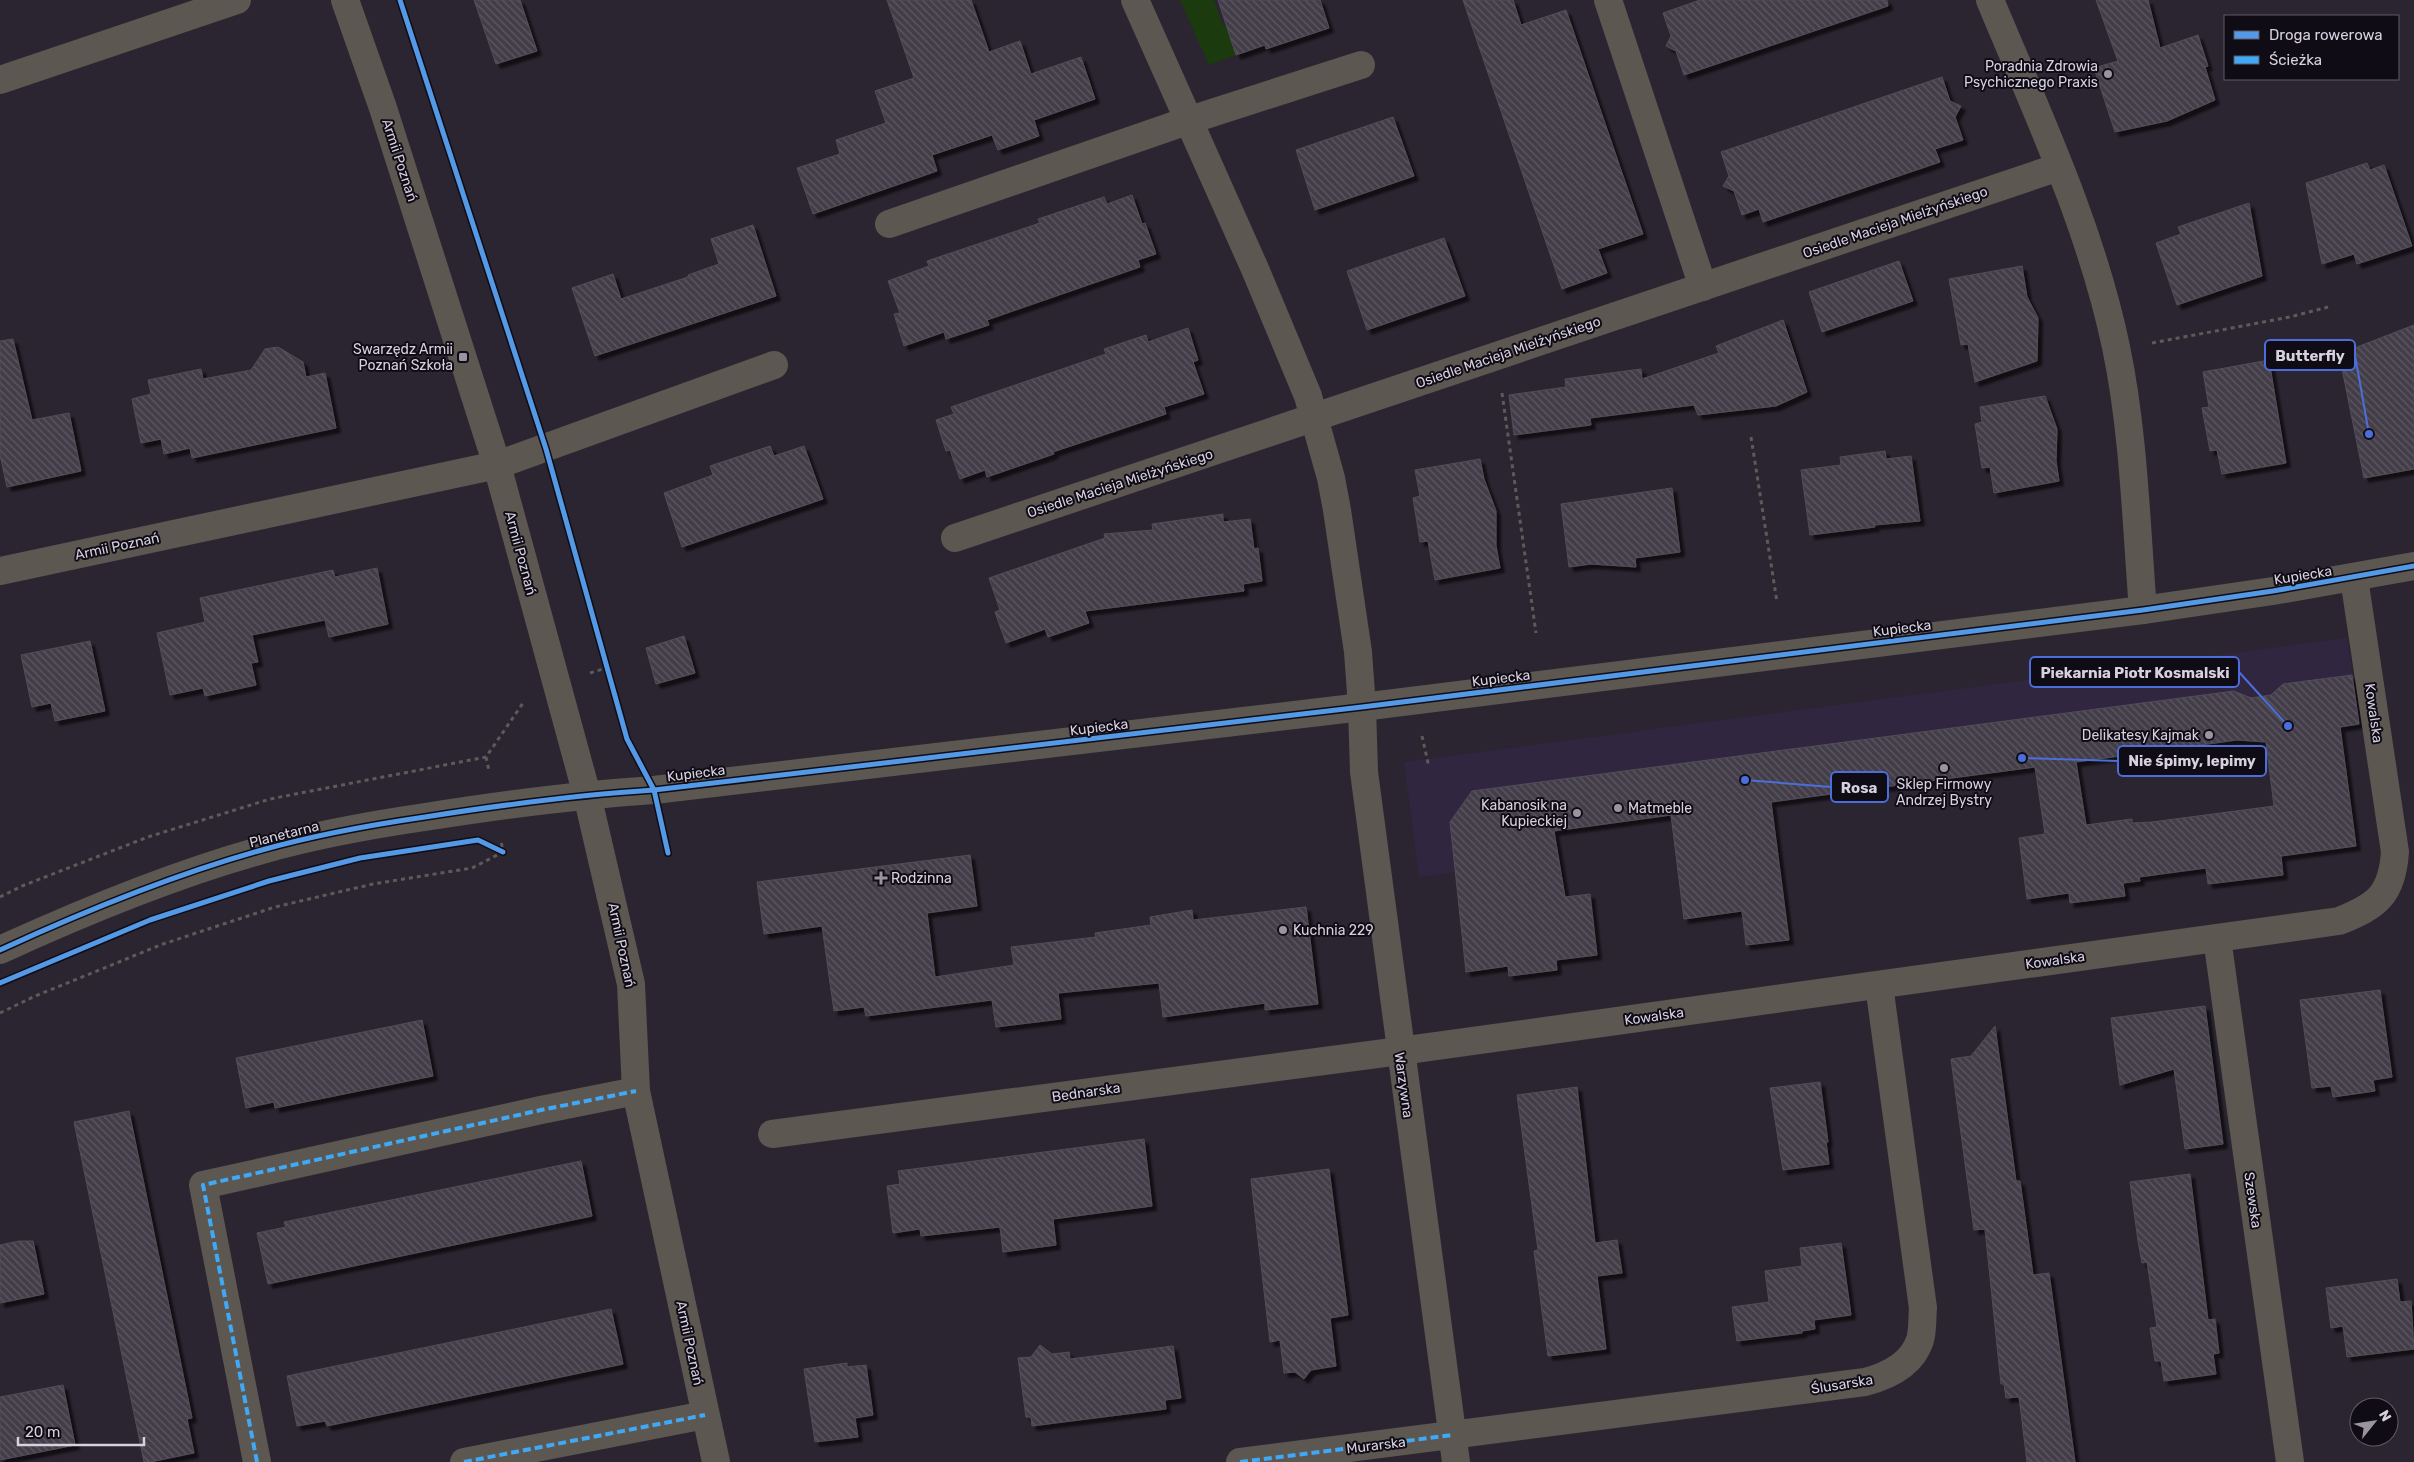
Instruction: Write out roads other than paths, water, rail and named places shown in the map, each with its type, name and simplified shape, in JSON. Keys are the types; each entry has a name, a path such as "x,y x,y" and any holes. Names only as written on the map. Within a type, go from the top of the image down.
{"street":[{"path":"0,80 237,0"},
{"name":"Armii Poznań","path":"345,0 383,108 497,464 587,794 631,984 636,1091 716,1462"},
{"path":"1135,0 1190,120 1300,372 1331,478 1337,510 1358,652 1362,707"},
{"path":"1608,0 1703,286"},
{"path":"1990,0 2059,167 2098,277 2117,349 2133,477 2143,610"},
{"path":"889,224 1190,120 1361,64"},
{"name":"Osiedle Macieja Mielżyńskiego","path":"955,538 2059,167"},
{"name":"Armii Poznań","path":"0,571 497,464 774,365"},
{"name":"Kupiecka","path":"587,794 663,789 1362,707 2143,610 2354,578 2414,566"},
{"name":"Kowalska","path":"1400,1051 2339,921 2363,912 2377,902 2390,882 2395,852 2354,578"},
{"name":"Warzywna","path":"1362,707 1364,772 1456,1462"},
{"name":"Planetarna","path":"0,950 160,882 264,849 366,826 587,794"},
{"name":"Szewska","path":"2216,938 2290,1462"},
{"name":"Ślusarska","path":"1453,1435 1865,1382 1884,1377 1897,1369 1912,1354 1920,1339 1923,1308 1879,985"},
{"name":"Bednarska","path":"772,1134 1400,1051"},
{"path":"257,1462 203,1186 541,1110 636,1091"},
{"path":"464,1462 705,1414"},
{"name":"Murarska","path":"1240,1462 1453,1435"}],"place":[{"name":"Poradnia Zdrowia Psychicznego Praxis","path":"2108,74"},
{"name":"Swarzędz Armii Poznań Szkoła","path":"463,357"},
{"name":"Butterfly","path":"2369,434"},
{"name":"Piekarnia Piotr Kosmalski","path":"2288,726"},
{"name":"Delikatesy Kajmak","path":"2209,735"},
{"name":"Nie śpimy, lepimy","path":"2022,758"},
{"name":"Sklep Firmowy Andrzej Bystry","path":"1944,768"},
{"name":"Rosa","path":"1745,780"},
{"name":"Matmeble","path":"1618,808"},
{"name":"Kabanosik na Kupieckiej","path":"1577,813"},
{"name":"Rodzinna","path":"881,878"},
{"name":"Kuchnia 229","path":"1283,930"}]}
